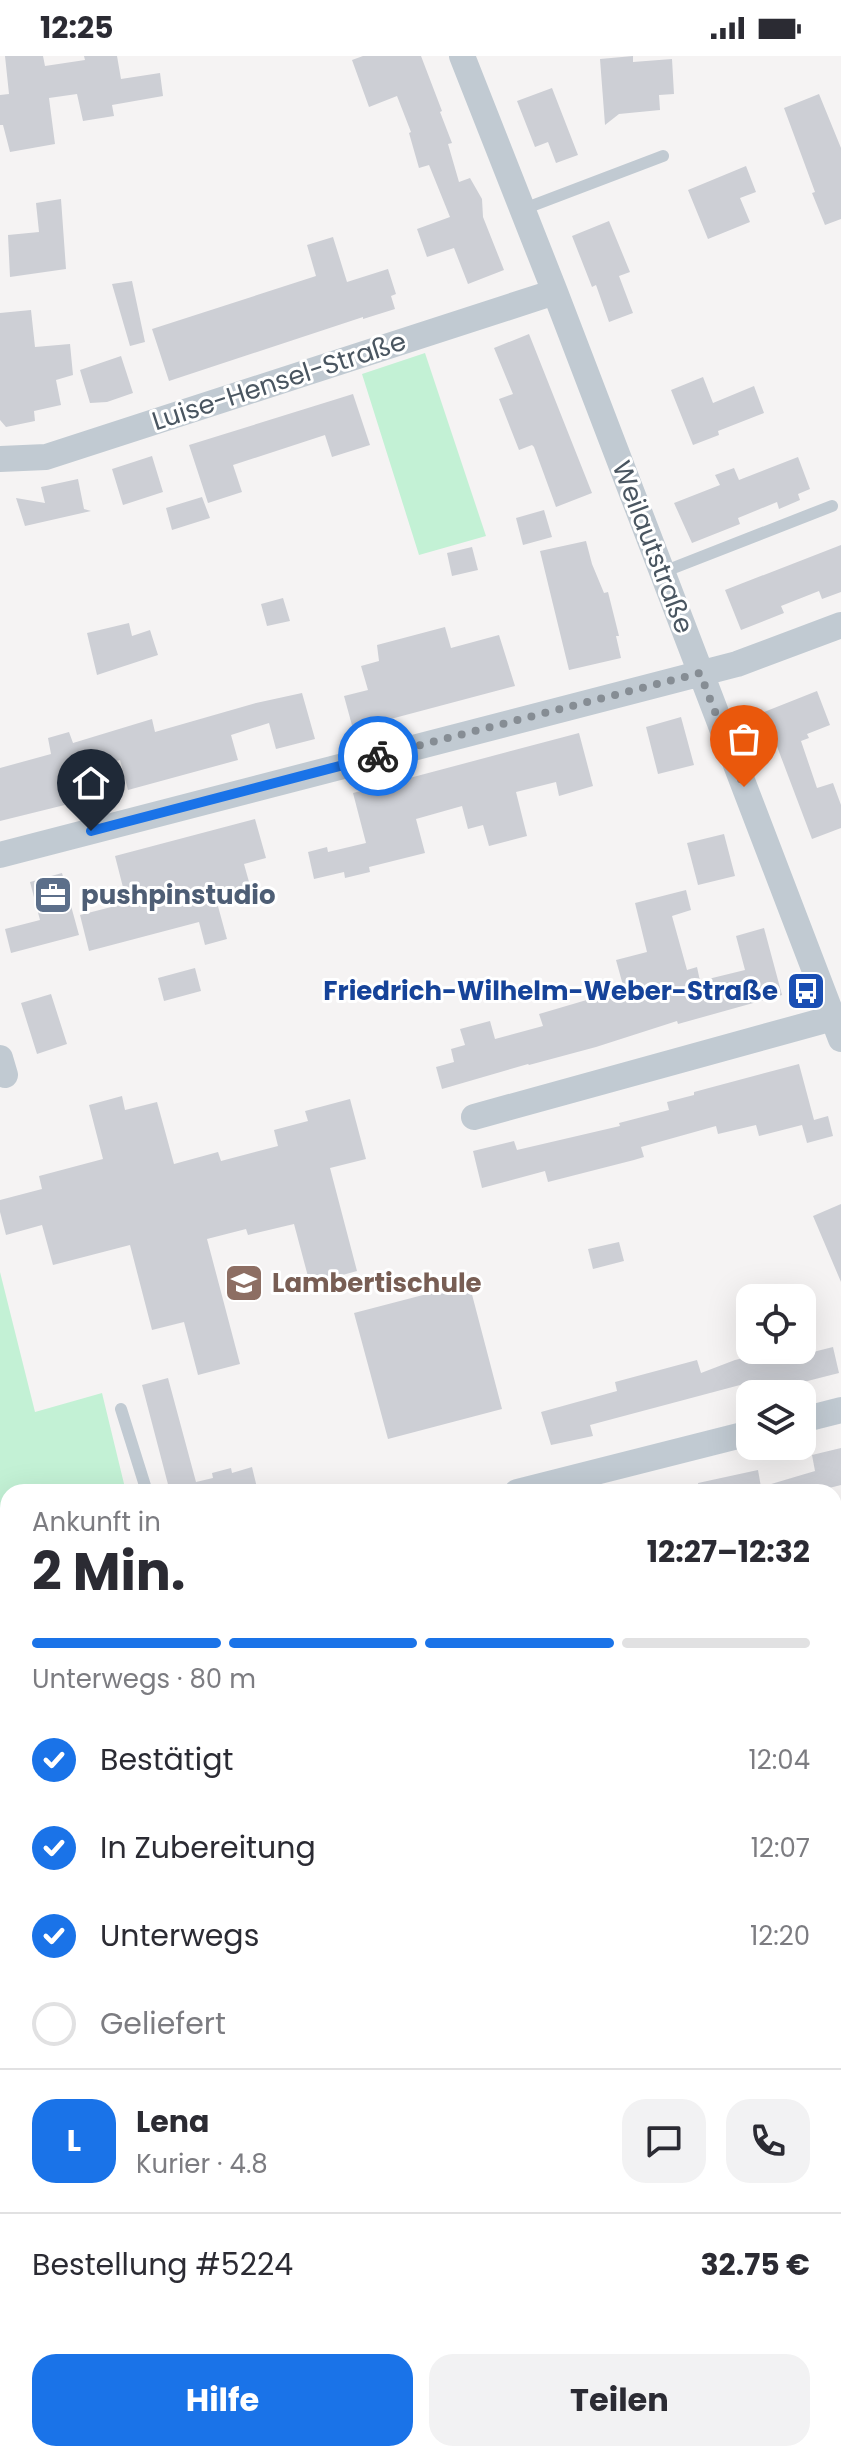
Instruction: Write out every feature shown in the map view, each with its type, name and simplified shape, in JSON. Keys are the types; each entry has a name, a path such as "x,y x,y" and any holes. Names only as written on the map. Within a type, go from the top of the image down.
{"street":[{"name":"Weilautstraße","path":"462,56 837,1028"},
{"name":"Luise-Hensel-Straße","path":"0,459 46,457 555,292"},
{"path":"0,855 737,664 841,625"},
{"path":"474,1117 837,1028"},
{"path":"816,1416 841,1410"},
{"path":"591,1483 736,1437"}],"lane":[{"path":"521,210 663,156"},
{"path":"663,572 832,506"},
{"path":"121,1409 144,1484"}],"green space":[{"path":"425,353 486,536 419,555 362,374"},
{"path":"0,1272 35,1412 102,1393 124,1484 0,1484"}],"building":[{"path":"5,56 43,56 45,66 85,60 84,56 117,56 121,79 160,73 163,96 112,105 114,116 83,121 77,94 49,98 55,144 10,152 3,125 0,125 0,95 9,94"},
{"path":"363,56 421,56 452,143 448,144 459,182 470,178 482,199 483,217 504,270 468,284 454,248 427,257 417,229 450,217 429,165 419,168 411,132 397,96 369,107 352,60"},
{"path":"633,56 633,62 672,59 674,94 659,95 660,110 619,114 605,125 600,59"},
{"path":"552,88 578,155 556,163 548,142 535,147 517,101"},
{"path":"819,94 841,148 841,219 825,225 784,108"},
{"path":"746,166 756,192 740,198 750,222 708,239 688,190"},
{"path":"61,199 66,269 10,277 8,235 39,232 36,203"},
{"path":"609,221 630,272 619,276 633,313 609,322 596,285 592,287 572,236"},
{"path":"333,237 347,282 388,269 396,294 391,296 395,309 169,381 152,329 316,276 307,245"},
{"path":"132,281 145,342 130,346 112,284"},
{"path":"31,310 35,347 70,344 73,375 56,380 61,405 34,411 35,421 6,427 0,420 0,313"},
{"path":"529,334 592,493 556,507 534,447 519,450 499,399 513,394 494,348"},
{"path":"121,356 133,393 107,402 90,403 80,370"},
{"path":"703,377 713,403 754,386 764,413 718,431 719,435 693,445 671,390"},
{"path":"353,394 370,445 332,457 325,435 233,465 242,492 208,503 189,445"},
{"path":"152,456 163,492 123,505 112,469"},
{"path":"798,457 810,489 798,494 800,500 779,509 777,502 738,518 740,524 692,543 674,503 720,485 715,475 734,468 739,480"},
{"path":"78,479 84,509 91,511 25,526 16,498 45,503 41,487"},
{"path":"202,497 210,518 172,530 166,508"},
{"path":"544,510 552,537 523,545 516,518"},
{"path":"586,541 604,593 608,592 621,658 569,670 540,551"},
{"path":"841,545 841,592 822,599 819,591 781,606 784,613 741,630 725,590"},
{"path":"472,547 478,570 452,576 447,553"},
{"path":"283,598 290,621 267,626 261,604"},
{"path":"129,623 132,636 150,630 158,655 97,675 87,633"},
{"path":"445,627 451,648 499,635 515,686 353,729 344,696 368,690 361,666 379,661 377,645"},
{"path":"817,691 830,725 807,734 809,738 801,741 817,788 833,783 841,805 841,828 812,839 764,712"},
{"path":"302,693 315,739 276,749 269,723 231,735 238,760 128,790 120,760 82,771 89,799 0,821 0,768 51,754 48,738 69,732 73,743 152,719 155,732"},
{"path":"681,717 694,765 658,774 646,727"},
{"path":"579,733 593,786 559,796 556,782 516,792 527,836 489,846 483,825 468,829 462,806 416,819 425,853 369,867 370,872 345,878 344,872 314,879 308,852 327,847 328,852 366,843 353,793"},
{"path":"255,819 266,858 244,864 251,889 216,899 227,939 205,945 199,922 89,951 80,915 127,903 115,856"},
{"path":"724,834 735,876 698,885 687,843"},
{"path":"62,873 79,935 11,953 5,929 40,920 30,882"},
{"path":"686,890 691,910 672,916 687,970 697,967 700,981 745,970 736,936 764,928 782,995 678,1024 677,1021 596,1047 442,1089 436,1067 454,1062 451,1049 465,1045 460,1029 490,1021 495,1039 543,1026 539,1014 624,989 616,960 647,952 635,903"},
{"path":"195,968 201,991 164,1001 158,978"},
{"path":"51,994 67,1044 37,1054 21,1003"},
{"path":"799,1064 814,1120 828,1116 833,1136 807,1143 802,1125 759,1136 756,1125 718,1134 716,1126 641,1147 644,1157 634,1160 548,1182 545,1171 482,1188 473,1151 514,1141 517,1150 620,1126 619,1123 669,1110 667,1102 694,1095 694,1092"},
{"path":"122,1096 125,1110 157,1102 174,1164 218,1152 221,1161 278,1146 274,1130 308,1121 305,1111 350,1099 366,1159 330,1168 357,1271 310,1284 294,1224 248,1235 246,1229 207,1239 240,1364 198,1375 184,1322 152,1330 130,1245 53,1265 42,1225 6,1235 0,1200 42,1189 39,1176 103,1159 89,1105"},
{"path":"841,1204 841,1282 813,1216"},
{"path":"619,1242 624,1261 593,1269 588,1249"},
{"path":"469,1283 502,1409 388,1439 354,1313"},
{"path":"833,1347 839,1373 811,1380 736,1380 736,1386 590,1425 593,1436 551,1445 541,1412 617,1391 615,1382 697,1360 701,1373 736,1360 736,1364 816,1364 816,1351"},
{"path":"168,1378 196,1482 213,1478 212,1473 231,1468 232,1473 252,1467 256,1484 168,1484 142,1385"},
{"path":"841,1448 841,1484 771,1484 815,1471 813,1460 816,1460 816,1454"},
{"path":"758,1470 760,1484 698,1484"}],"way so far":[{"path":"378,756 700,673 744,787"}],"place":[{"name":"pushpinstudio","path":"53,895"},
{"name":"Friedrich-Wilhelm-Weber-Straße","path":"806,991"},
{"name":"Lambertischule","path":"244,1283"}],"route":[{"path":"91,831 378,756"}]}
